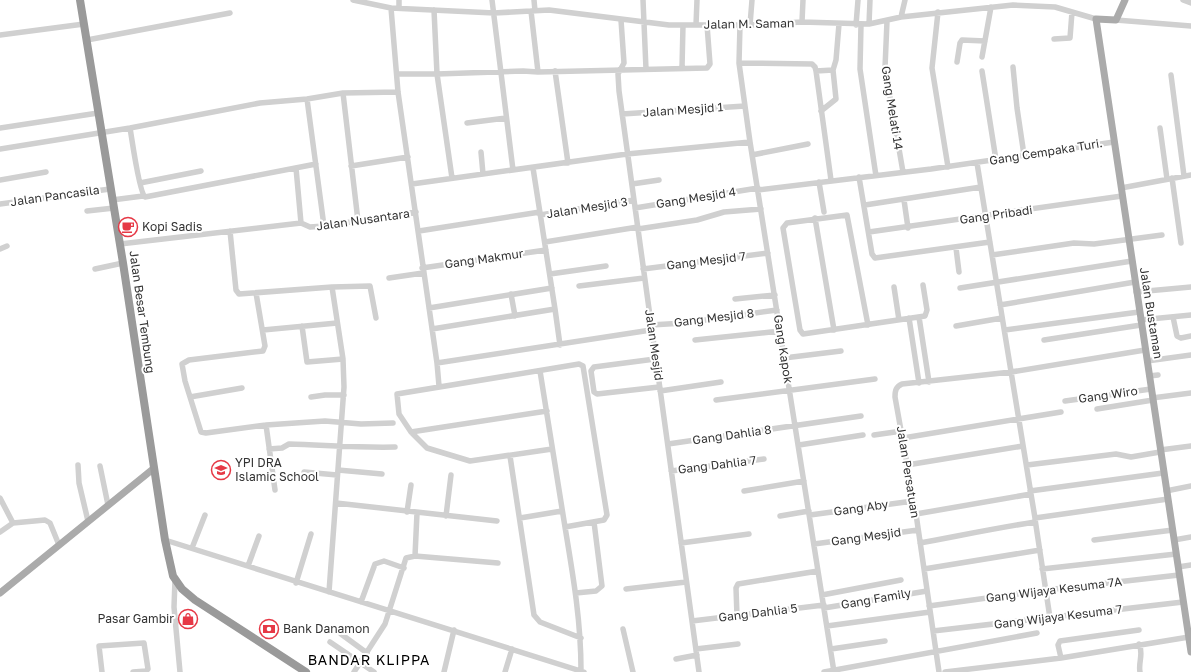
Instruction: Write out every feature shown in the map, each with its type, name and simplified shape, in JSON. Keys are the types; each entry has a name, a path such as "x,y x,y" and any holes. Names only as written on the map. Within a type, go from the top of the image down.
{"highway":[{"name":"Jalan Besar Tembung","path":"80,0 123,263 164,540 175,580"},
{"path":"175,580 182,589 195,600 306,672"}],"main road":[{"path":"1096,19 1116,20 1125,0"},
{"name":"Jalan Bustaman","path":"1096,19 1183,602 1189,618 1191,652"},
{"path":"0,593 153,469"}],"street":[{"name":"Jalan M. Saman","path":"353,0 391,8 494,13 565,11 644,23 683,25 750,25 802,22 859,25 901,17 991,6 1033,6 1055,8 1096,19"},
{"path":"399,0 399,8"},
{"path":"492,0 513,170"},
{"path":"534,0 533,11 538,72"},
{"path":"643,0 646,69"},
{"path":"696,25 697,0"},
{"path":"750,25 752,0"},
{"path":"802,22 803,0"},
{"path":"858,0 860,69 876,176"},
{"path":"869,24 870,0"},
{"path":"901,17 905,0"},
{"path":"980,8 981,0"},
{"path":"1183,0 1191,3"},
{"path":"982,57 991,6"},
{"path":"391,8 398,92 416,212 439,386"},
{"path":"434,10 437,74 452,178"},
{"path":"938,12 932,68 948,167"},
{"path":"1054,39 1070,38 1072,12"},
{"path":"87,40 230,13"},
{"name":"Jalan Mesjid","path":"621,20 624,63 618,77 622,114 699,672"},
{"name":"Gang Melati 14","path":"887,20 885,68 903,172"},
{"path":"1116,20 1191,26"},
{"path":"0,35 84,24"},
{"path":"820,111 836,99 833,70 836,60 839,24"},
{"path":"682,68 683,25"},
{"path":"397,74 707,68 710,64 707,25"},
{"name":"Gang Kapok","path":"740,25 739,64 750,142 834,671"},
{"path":"957,62 960,43 962,40 985,41"},
{"path":"739,64 812,64 815,67 820,111 831,180"},
{"path":"1013,67 1024,156"},
{"path":"555,70 568,163"},
{"path":"816,71 833,70"},
{"path":"982,71 996,160"},
{"path":"1171,75 1184,176"},
{"path":"0,149 102,133 260,103 307,99 343,93 398,92"},
{"path":"343,93 358,221"},
{"path":"307,99 324,226"},
{"name":"Jalan Mesjid 1","path":"622,114 745,106"},
{"path":"0,128 98,113"},
{"path":"467,123 506,118"},
{"path":"130,128 143,196"},
{"path":"1160,128 1181,243"},
{"path":"412,184 627,154 750,142"},
{"name":"Gang Cempaka Turi.","path":"876,176 977,163 1114,142"},
{"path":"752,155 808,144"},
{"path":"480,152 483,174"},
{"path":"352,166 408,157"},
{"path":"977,163 1031,492 1050,618"},
{"path":"87,211 143,196 316,164"},
{"path":"296,168 301,223"},
{"path":"533,168 560,345"},
{"path":"140,183 201,171"},
{"path":"0,180 46,172"},
{"path":"1121,188 1191,175"},
{"name":"Gang Mesjid 4","path":"635,208 758,189 876,176"},
{"path":"859,177 865,205 872,254 876,258 956,248 990,242"},
{"path":"632,184 659,180"},
{"path":"819,182 824,212"},
{"path":"865,205 981,187"},
{"name":"Jalan Pancasila","path":"0,204 110,189"},
{"name":"Gang Pribadi","path":"869,232 908,228 1122,196"},
{"name":"Jalan Mesjid 3","path":"418,231 634,200"},
{"path":"904,200 908,228"},
{"path":"545,242 697,220 724,212 761,209"},
{"name":"Jalan Nusantara","path":"120,244 301,223 310,227 324,226 416,212"},
{"path":"868,325 848,217 843,214 787,223 783,228 800,330 805,334 868,325 924,316 927,312 923,284"},
{"path":"815,218 834,330"},
{"path":"230,231 237,292 239,294 332,287 370,286 376,318"},
{"path":"992,256 1074,243 1094,244 1162,235"},
{"path":"0,250 7,246"},
{"path":"956,248 959,272"},
{"name":"Gang Makmur","path":"389,278 546,250"},
{"name":"Gang Mesjid 7","path":"643,269 768,253"},
{"path":"960,288 1132,262"},
{"path":"95,269 123,263"},
{"path":"550,274 606,266"},
{"path":"579,286 644,278"},
{"path":"1000,305 1135,282"},
{"path":"329,592 344,395 343,359 332,287"},
{"path":"894,287 899,320"},
{"path":"1136,292 1191,287"},
{"path":"429,308 552,288"},
{"path":"256,293 265,346 261,352 184,363 182,366 185,381 202,433 266,425 325,421 342,423 393,423"},
{"path":"511,294 514,316"},
{"path":"735,300 775,294"},
{"path":"432,329 555,309"},
{"name":"Gang Mesjid 8","path":"436,363 560,345 651,327 777,310"},
{"path":"1004,330 1191,315"},
{"path":"1173,316 1177,336 1181,338 1191,336"},
{"path":"919,317 929,382"},
{"path":"909,318 919,383"},
{"path":"956,326 1002,318"},
{"path":"1044,340 1140,319"},
{"path":"262,330 337,323"},
{"path":"302,326 308,362 343,359"},
{"path":"695,340 780,330"},
{"path":"914,350 924,348"},
{"name":"Jalan Persatuan","path":"939,672 916,514 895,391 897,386 902,384 1011,372 1145,350"},
{"path":"784,358 841,351"},
{"path":"1147,361 1191,355"},
{"path":"655,359 594,367 591,371 594,392 597,394 721,382"},
{"path":"552,449 475,461 465,460 424,446 411,432 399,414 397,394 578,364 585,368 607,515 604,520 565,526"},
{"path":"164,540 583,671 576,593 540,371"},
{"path":"1149,376 1158,375"},
{"path":"716,400 875,379"},
{"path":"190,397 242,388"},
{"name":"Gang Wiro","path":"1065,402 1151,389"},
{"path":"1097,409 1191,393"},
{"path":"311,397 325,394 344,395"},
{"path":"411,432 547,411"},
{"path":"903,438 1061,412"},
{"name":"Gang Dahlia 8","path":"668,444 861,416"},
{"path":"266,425 274,490"},
{"path":"874,435 902,431"},
{"path":"799,445 863,435"},
{"path":"269,449 282,448 289,444 341,445 355,448 395,447"},
{"path":"907,465 1023,446"},
{"path":"1026,465 1116,454 1132,457 1191,446"},
{"path":"510,456 535,617 540,622 581,638"},
{"name":"Gang Dahlia 7","path":"671,471 764,459"},
{"path":"78,465 79,483 88,521"},
{"path":"100,466 108,505"},
{"path":"304,472 382,474"},
{"path":"916,514 1031,492 1163,473"},
{"path":"446,516 451,475"},
{"path":"744,491 804,481"},
{"path":"407,512 410,484"},
{"path":"1166,490 1191,486"},
{"path":"0,498 13,523"},
{"path":"920,543 975,533 984,529 1168,499"},
{"name":"Gang Aby","path":"780,516 913,501"},
{"path":"336,503 407,512 497,520"},
{"path":"520,518 562,511"},
{"path":"414,556 417,513"},
{"path":"192,548 205,515"},
{"path":"0,532 13,523 48,521 59,545"},
{"path":"576,593 596,591 602,586 594,522"},
{"name":"Gang Mesjid","path":"814,544 918,530"},
{"path":"1094,540 1173,530"},
{"path":"296,582 311,534"},
{"path":"681,543 749,534"},
{"path":"248,566 259,536"},
{"path":"1174,540 1191,537"},
{"path":"924,569 1040,550"},
{"path":"1042,569 1176,554"},
{"path":"354,672 384,628 391,611 406,558 414,556 498,564"},
{"path":"362,602 375,564 384,561 404,568"},
{"path":"1178,567 1191,565"},
{"path":"737,616 736,588 738,584 818,571"},
{"name":"Gang Wijaya Kesuma 7A","path":"827,626 1046,590 1179,575"},
{"path":"175,580 174,608 180,672"},
{"path":"822,595 900,580"},
{"path":"626,589 686,582"},
{"name":"Gang Family","path":"824,607 927,591"},
{"name":"Gang Wijaya Kesuma 7","path":"933,631 1183,602"},
{"name":"Gang Dahlia 5","path":"692,621 824,607"},
{"path":"623,629 633,672"},
{"path":"444,672 454,630"},
{"path":"1061,658 1058,645 1060,641 1139,630"},
{"path":"824,672 936,650 1037,633"},
{"path":"340,634 367,653"},
{"path":"945,672 1061,658 1189,637"},
{"path":"831,649 886,641"},
{"path":"330,642 374,672"},
{"path":"102,672 100,646 144,643 148,669 146,671 133,672"},
{"path":"696,648 738,644"},
{"path":"1139,644 1142,652 1139,663 1140,672"},
{"path":"505,672 512,649"},
{"path":"676,658 697,655"}],"place":[{"name":"Kopi Sadis","path":"128,227"},
{"name":"YPI DRA Islamic School","path":"221,470"},
{"name":"Pasar Gambir","path":"188,619"},
{"name":"Bank Danamon","path":"269,629"}],"district":[{"name":"BANDAR KLIPPA","path":"369,660"}]}
